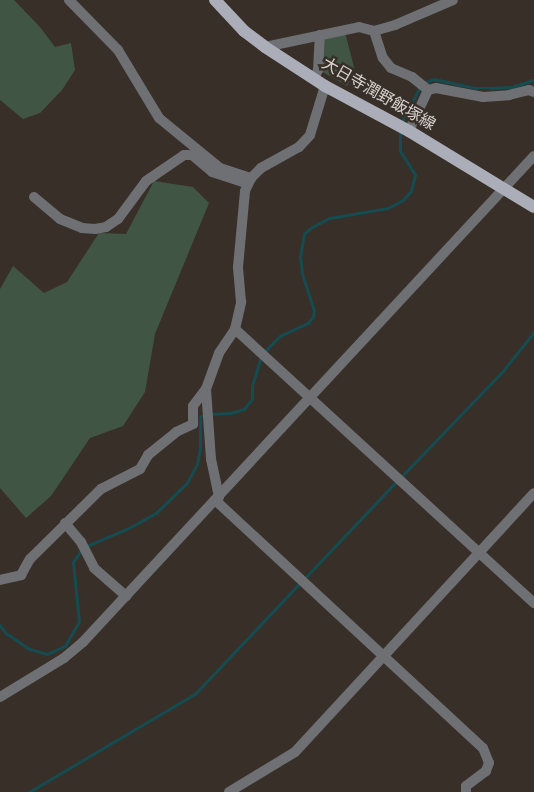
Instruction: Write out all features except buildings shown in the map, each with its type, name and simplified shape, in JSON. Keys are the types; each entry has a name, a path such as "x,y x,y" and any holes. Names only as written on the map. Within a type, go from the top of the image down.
{"main road":[{"name":"大日寺潤野飯塚線","path":"215,0 244,31 325,86 409,131 534,207"}],"street":[{"path":"69,0 118,50 159,118 220,168 250,181"},
{"path":"265,47 359,27 374,30 395,25 453,0"},
{"path":"374,30 383,58 391,68 416,80 428,90"},
{"path":"314,78 318,70 320,35"},
{"path":"0,580 20,575 30,559 101,489 140,469 148,455 176,432 194,424 194,406 206,389 219,354 234,329 240,302 238,267 244,191 250,181 274,159 299,147 310,135 325,86"},
{"path":"428,90 436,88 483,96 509,95 529,90 534,92"},
{"path":"409,131 428,90"},
{"path":"34,197 60,219 82,228 95,230 106,227 118,219 146,181 184,155 192,155 212,172 250,181"},
{"path":"0,698 64,658 83,642 534,156"},
{"path":"234,329 310,396 534,603"},
{"path":"206,389 211,459 217,498 483,748 490,763 486,771 466,786 466,792"},
{"path":"229,792 295,752 534,493"},
{"path":"65,523 81,542 94,568 126,596"}],"green space":[{"path":"0,0 14,0 40,27 55,47 71,43 75,70 62,90 40,113 23,119 0,100"},
{"path":"345,32 355,71 347,86 321,71 323,39"},
{"path":"154,181 193,187 209,203 155,334 145,392 123,426 90,438 51,496 26,518 0,488 0,289 13,266 44,293 67,282 99,233 126,234"}],"waterway":[{"path":"424,83 434,79 476,88 491,88 512,87 534,80"},
{"path":"402,122 420,87"},
{"path":"264,352 280,336 308,323 313,317 314,311 302,273 300,257 304,234 312,227 330,218 388,208 403,200 411,191 415,175 400,151 400,132"},
{"path":"400,478 503,371 534,332"},
{"path":"210,414 231,413 244,409 252,399 252,386 261,356"},
{"path":"87,546 129,528 156,513 187,483 197,464 200,448 200,417 205,415"},
{"path":"304,579 396,482"},
{"path":"0,625 6,633 30,649 47,654 65,646 79,622 73,562 82,549"},
{"path":"29,792 195,694 300,583"}]}
